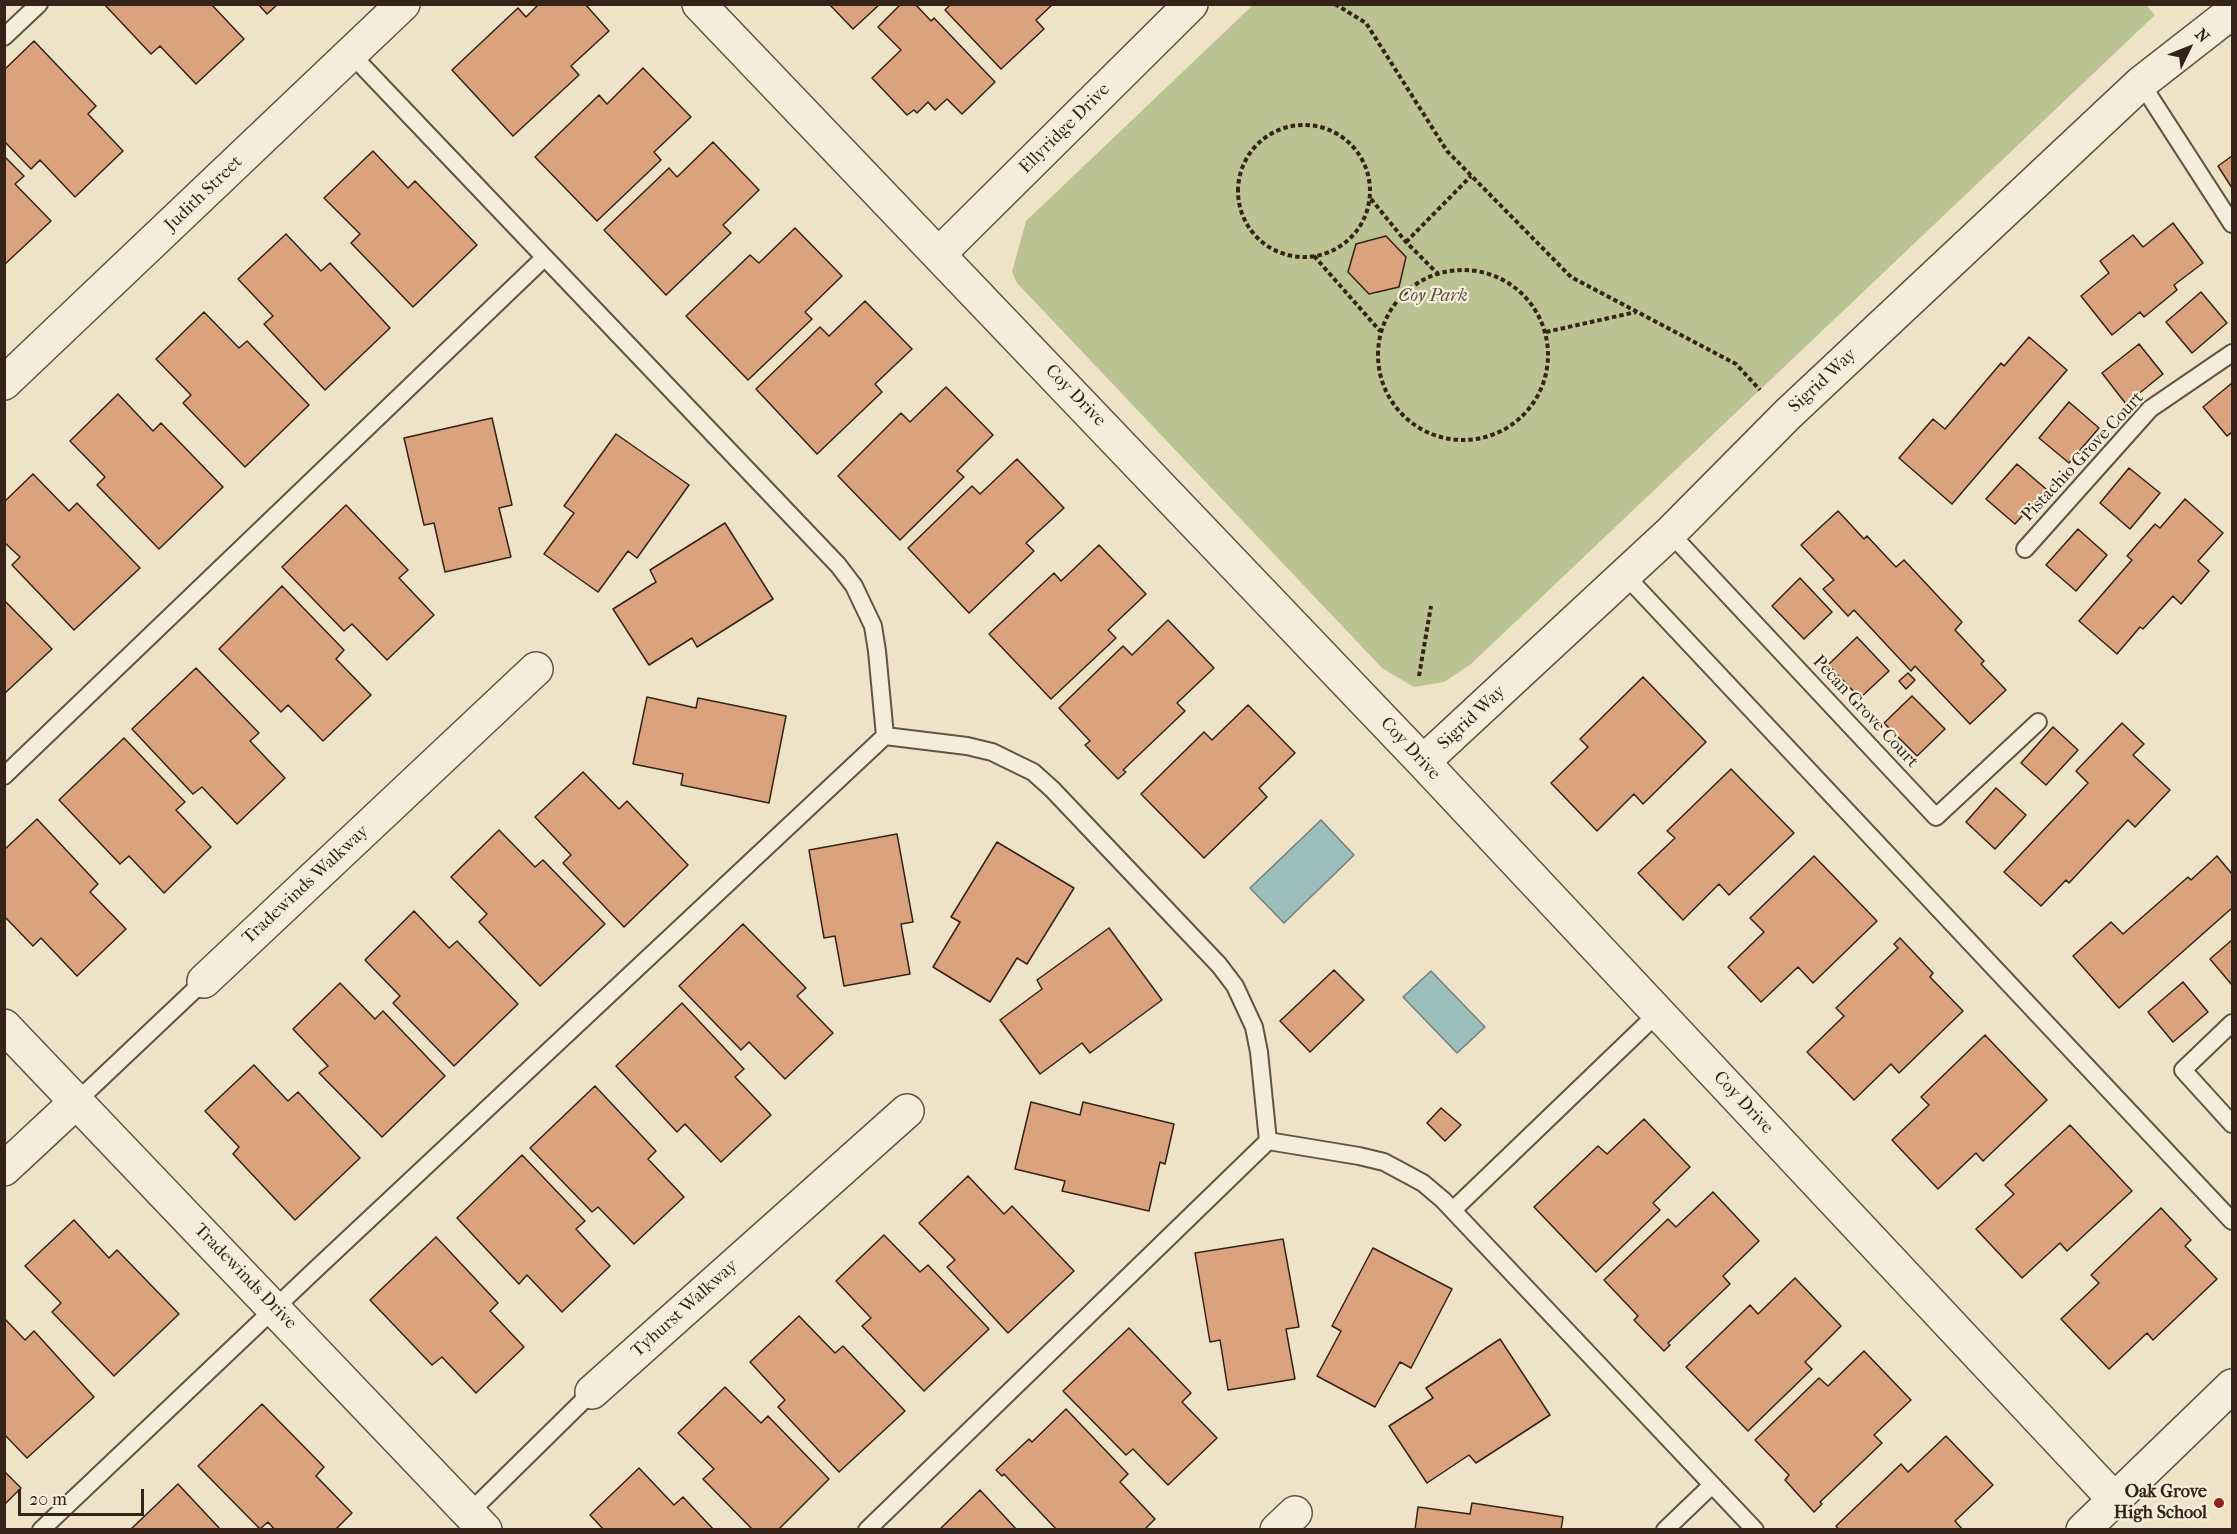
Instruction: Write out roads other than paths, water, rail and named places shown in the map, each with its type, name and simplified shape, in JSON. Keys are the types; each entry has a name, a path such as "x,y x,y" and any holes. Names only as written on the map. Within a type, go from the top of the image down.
{"street":[{"name":"Judith Street","path":"4,383 403,4"},
{"name":"Coy Drive","path":"699,4 1423,762 2114,1499"},
{"name":"Ellyridge Drive","path":"939,254 1191,4"},
{"name":"Sigrid Way","path":"1423,762 1670,533 1788,414 2141,83 2232,12"},
{"name":"Tradewinds Walkway","path":"204,981 536,669"},
{"name":"Tradewinds Drive","path":"4,1026 275,1308 468,1524"},
{"path":"4,1169 76,1102"},
{"name":"Tyhurst Walkway","path":"592,1392 907,1112"},
{"path":"2083,1530 2232,1386"}],"lane":[{"path":"4,37 39,4"},
{"path":"351,54 838,565 854,586 873,626 885,736"},
{"path":"2141,83 2232,224"},
{"path":"4,776 544,258"},
{"name":"Pistachio Grove Court","path":"2025,549 2150,409 2232,353"},
{"name":"Pecan Grove Court","path":"1670,533 1936,817 2038,722"},
{"path":"1625,575 2232,1221"},
{"path":"885,736 968,746 992,752 1033,772 1180,923 1220,966 1235,986 1254,1027 1268,1142"},
{"path":"41,1530 885,736"},
{"name":"Tradewinds Walkway","path":"76,1102 204,981"},
{"path":"1453,1210 1658,1013"},
{"path":"2232,1023 2182,1070 2232,1124"},
{"path":"1268,1142 1384,1162 1424,1183 1453,1210 1755,1530"},
{"path":"867,1530 1268,1142"},
{"name":"Tyhurst Walkway","path":"468,1524 592,1392"},
{"path":"1665,1530 1712,1485"}],"water":[{"path":"1321,820 1354,855 1284,923 1250,888"},
{"path":"1431,971 1485,1027 1457,1053 1403,997"}],"place":[{"name":"Oak Grove High School","path":"2219,1503"}],"park label":[{"name":"Coy Park","path":"1433,297"}]}
